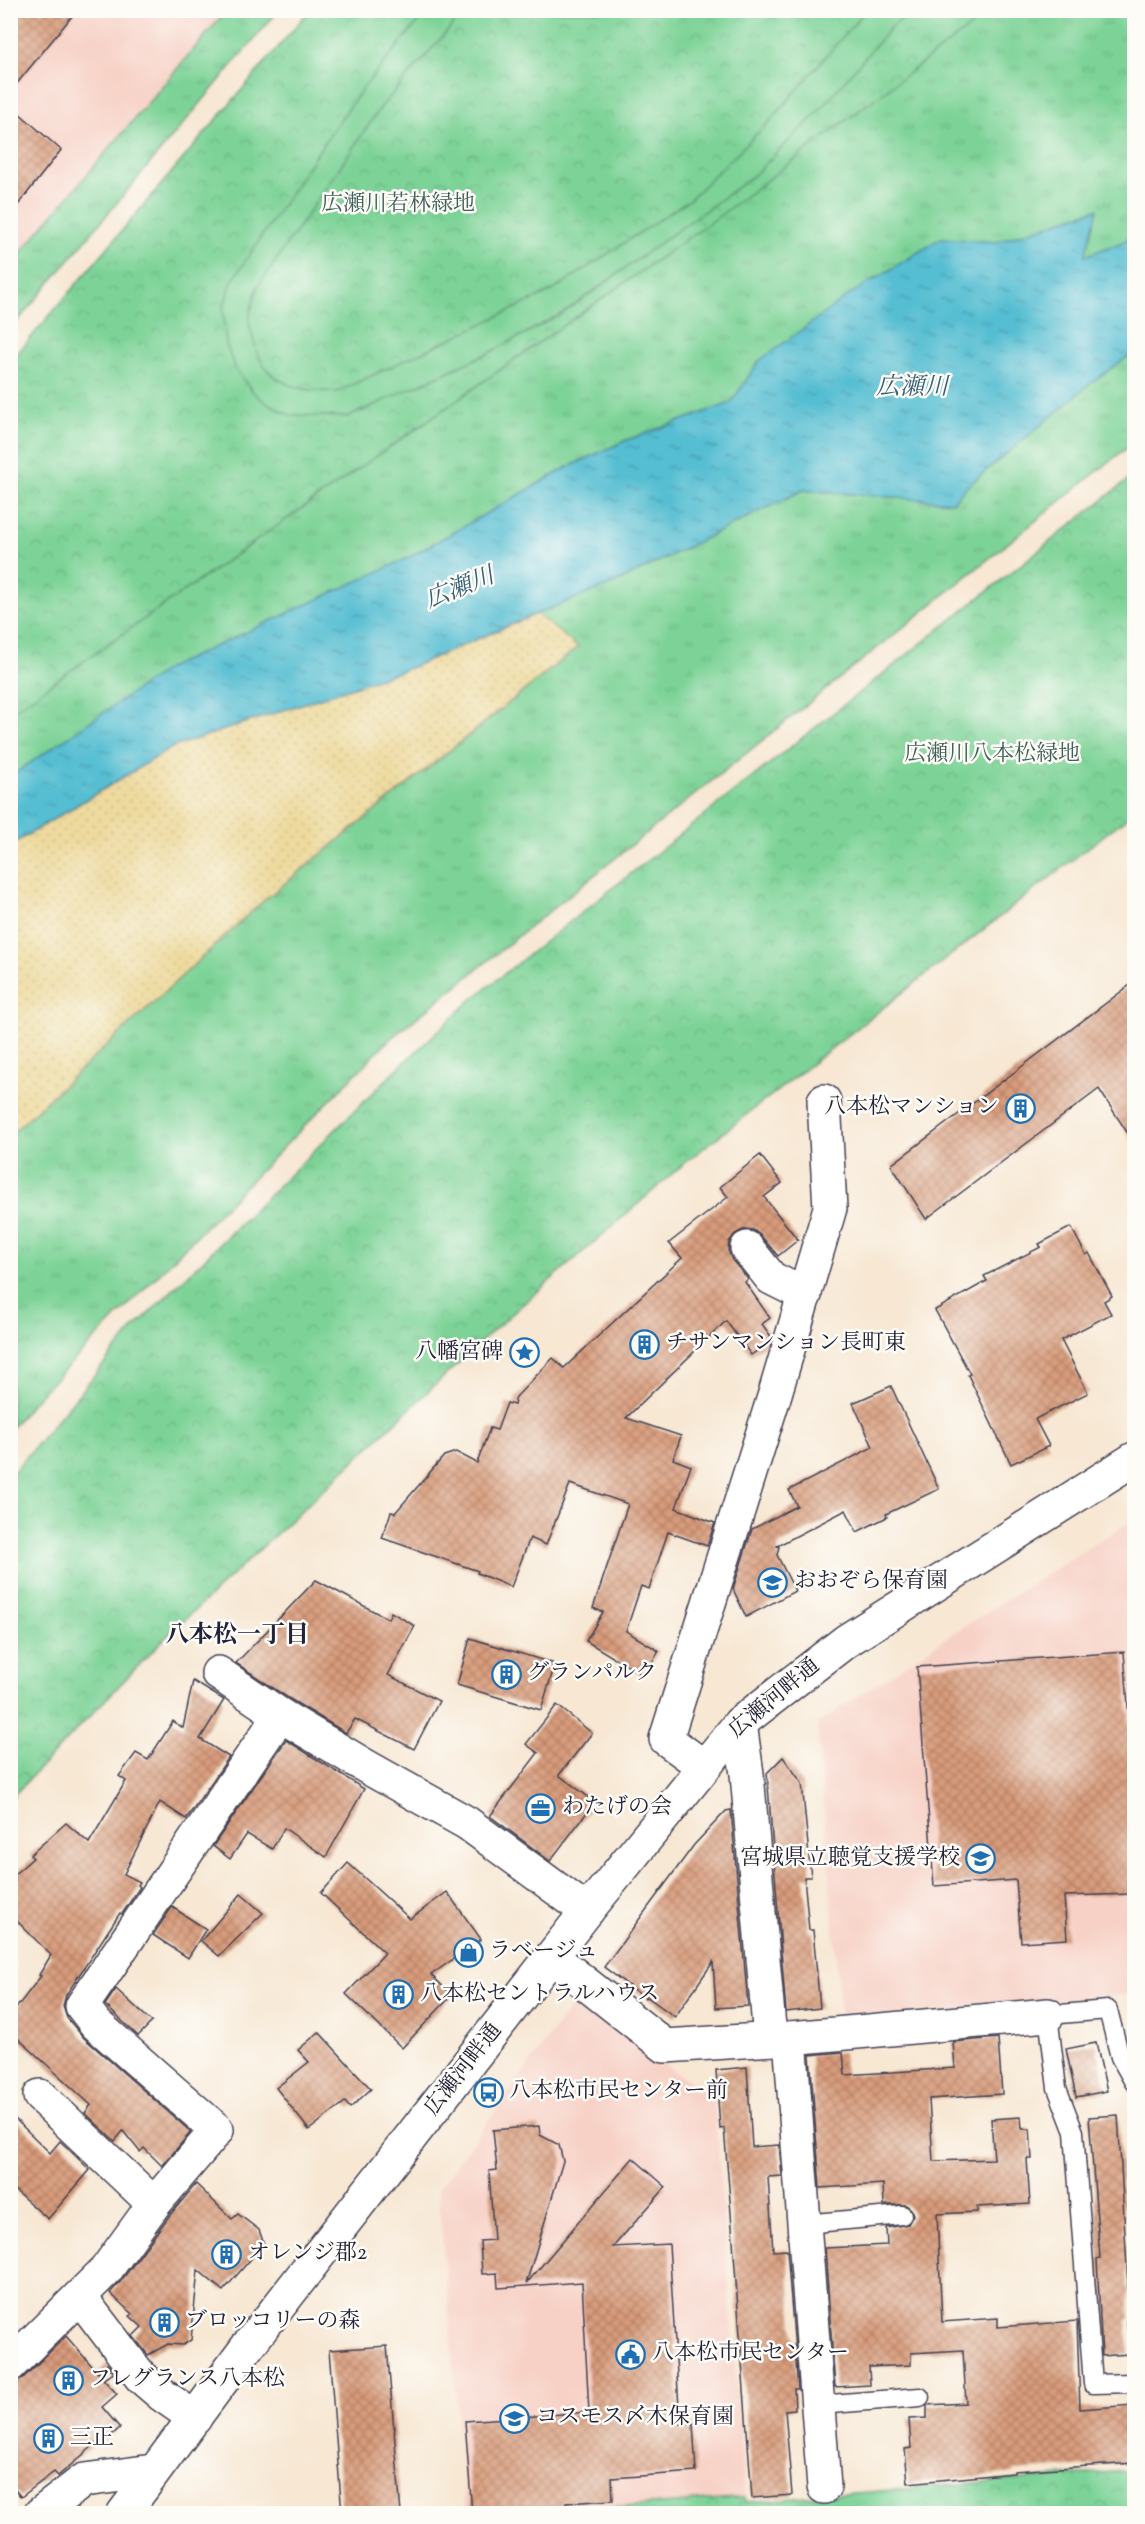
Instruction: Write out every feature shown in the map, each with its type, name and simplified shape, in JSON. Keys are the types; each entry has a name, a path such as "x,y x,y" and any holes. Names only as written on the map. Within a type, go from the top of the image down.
{"street":[{"path":"703,1766 666,1738 805,1295 830,1208 824,1101"},
{"path":"747,1248 771,1278 805,1295"},
{"name":"広瀬河畔通","path":"123,2514 247,2347 587,1911 740,1723 846,1641 1134,1459"},
{"path":"218,1673 367,1767 468,1823 587,1911"},
{"path":"10,2365 106,2270 154,2204 217,2130 96,2024 82,2006 280,1714"},
{"path":"740,1723 804,2224 824,2487"},
{"path":"552,1957 665,2046 780,2039 1048,2015"},
{"path":"40,2096 154,2204"},
{"path":"80,2297 141,2377 195,2418"},
{"path":"40,2514 84,2480 153,2471"}],"lane":[{"path":"1134,2082 1120,2057 1108,2010 1048,2015 1057,2088 1074,2132 1093,2384 1134,2382"},
{"path":"804,2224 902,2215"},
{"path":"818,2405 920,2397"}],"shaded area":[{"path":"11,11 227,11 11,264"},
{"name":"宮城県立聴覚支援学校","path":"1134,1519 1134,1994 841,2020 817,1724 947,1637"},
{"path":"575,2001 714,2099 745,2497 580,2511 580,2513 466,2513 438,2190"}],"green space":[{"path":"227,10 278,11 11,329 11,264"},
{"name":"広瀬川若林緑地","path":"309,11 991,11 710,223 11,712 11,361"},
{"path":"427,11 465,11 381,107 257,288 249,320 252,334 259,357 266,368 274,377 285,383 309,390 337,392 552,291 690,199 772,119 865,11 914,11 891,27 817,113 753,176 563,313 493,351 348,417 290,415 265,402 253,392 235,369 226,344 223,309 232,281 330,134 364,87"},
{"path":"914,11 1134,11 1134,231 1125,241 1085,256 1097,209 996,242 941,238 759,361 731,403 627,440 568,467 408,558 57,745 11,776 11,684"},
{"path":"1134,352 1134,442 389,1040 33,1402 11,1428 11,1134 263,901 577,648 536,614 615,583 803,490 953,502 963,490 1090,384"},
{"name":"広瀬川八本松緑地","path":"1134,475 1134,812 687,1161 497,1327 163,1640 11,1798 11,1475 133,1329 392,1074 470,1001"},
{"path":"1134,2470 1134,2513 580,2514 579,2511 745,2497 746,2502"}],"sand":[{"path":"536,614 578,647 263,901 11,1134 11,845 173,747 410,668"}],"water":[{"name":"広瀬川","path":"1098,209 1085,256 1125,241 1134,231 1134,352 1090,384 963,490 953,502 803,490 615,583 410,668 173,747 11,845 11,776 170,667 408,558 568,467 627,440 731,403 759,361 852,293 941,238 996,242"}],"building":[{"path":"10,10 77,10 10,92"},
{"path":"10,105 61,150 10,215"},
{"name":"八本松マンション","path":"1134,982 1134,1143 1099,1089 926,1219 891,1165"},
{"path":"760,1155 782,1183 764,1197 798,1240 778,1256 761,1236 753,1230 745,1229 735,1234 729,1242 728,1250 732,1260 748,1279 745,1282 770,1318 762,1324 772,1338 771,1341 751,1355 726,1321 626,1418 681,1436 673,1459 691,1466 676,1508 715,1523 707,1546 668,1532 649,1589 641,1586 626,1631 659,1651 644,1676 586,1641 603,1612 593,1608 628,1504 570,1484 546,1545 530,1538 511,1587 477,1573 478,1571 382,1538 391,1512 395,1513 444,1456 456,1452 477,1463 490,1428 497,1430 507,1403 514,1405 516,1397 553,1358 564,1368 682,1258 669,1243 728,1197 720,1187"},
{"path":"1071,1227 1086,1255 1089,1253 1112,1296 1104,1301 1111,1314 1061,1340 1088,1393 1035,1419 1049,1446 1011,1464 968,1375 970,1374 935,1310 987,1281 984,1276 1041,1247 1039,1244"},
{"path":"891,1386 939,1489 886,1514 887,1517 857,1532 846,1510 777,1546 779,1547 777,1555 795,1591 746,1617 733,1589 752,1529 797,1506 789,1490 873,1447 853,1403"},
{"path":"316,1580 388,1619 391,1612 415,1626 388,1675 439,1701 414,1749 355,1719 346,1733 236,1663"},
{"name":"グランパルク","path":"470,1638 555,1664 541,1710 457,1685"},
{"path":"1124,1652 1134,1787 1134,1894 1064,1896 1067,1939 1021,1942 1016,1880 934,1886 917,1667"},
{"path":"193,1681 224,1700 200,1739 229,1757 186,1819 160,1802 124,1874 140,1882 138,1885 140,1887 122,1914 120,1913 66,1995 63,2006 67,2018 84,2038 191,2132 162,2166 144,2148 140,2152 123,2131 115,2141 85,2113 91,2105 10,2031 10,2016 41,1976 39,1975 51,1955 10,1914 10,1878 33,1858 30,1855 66,1823 89,1843 126,1781 119,1776 136,1753 148,1760 173,1721 183,1728"},
{"path":"557,1705 592,1733 559,1775 595,1802 550,1861 490,1816 538,1753 526,1744"},
{"path":"286,1740 364,1789 326,1857 284,1828 272,1849 247,1834 230,1859 213,1846"},
{"path":"783,1757 802,1783 811,1877 804,1877 809,1930 813,1930 820,2008 786,2012 767,1773"},
{"path":"731,1810 748,2006 716,2008 713,1962 675,2017 604,1967 694,1845 726,1811"},
{"path":"348,1863 410,1919 447,1892 481,1939 431,1975 452,1995 402,2048 346,1994 385,1953 321,1893"},
{"path":"241,1894 263,1913 219,1956 201,1941"},
{"path":"172,1907 206,1929 188,1958 153,1935"},
{"path":"116,1989 152,2022 138,2036 105,2005"},
{"path":"319,2032 371,2089 350,2108 345,2102 309,2130 276,2088 309,2062 298,2050"},
{"path":"998,2038 1002,2094 929,2099 933,2161 994,2159 991,2119 1021,2117 1022,2129 1030,2129 1032,2159 1027,2159 1030,2204 977,2207 977,2212 937,2214 942,2322 998,2318 998,2327 1077,2321 1080,2409 1134,2405 1134,2463 1014,2471 1014,2473 908,2483 905,2449 911,2448 909,2419 927,2418 927,2405 966,2403 963,2350 911,2353 911,2365 869,2367 870,2385 835,2387 825,2248 887,2245 886,2228 908,2224 913,2215 911,2209 906,2205 884,2205 883,2184 820,2188 810,2055 843,2052 845,2075 955,2068 953,2042"},
{"path":"1096,2043 1107,2091 1076,2097 1066,2049"},
{"path":"747,2067 752,2147 779,2145 782,2176 768,2177 773,2251 787,2250 798,2389 794,2389 795,2409 785,2410 792,2495 752,2498 724,2128 720,2129 716,2070"},
{"path":"10,2114 50,2153 60,2141 90,2170 48,2219 10,2186"},
{"path":"1118,2115 1130,2319 1127,2320 1129,2354 1102,2356 1097,2259 1100,2258 1089,2117"},
{"path":"539,2126 540,2135 559,2145 563,2161 526,2284 633,2158 666,2187 613,2247 669,2244 680,2424 693,2423 696,2472 612,2478 613,2500 566,2503 566,2514 472,2514 465,2421 589,2412 582,2282 498,2288 497,2273 482,2274 480,2241 494,2240 489,2171 497,2170 493,2130"},
{"path":"196,2184 232,2219 238,2214 259,2230 264,2244 223,2291 198,2270 191,2340 183,2345 168,2344 148,2355 133,2336 142,2327 110,2293"},
{"path":"66,2336 98,2373 107,2364 114,2373 103,2379 117,2394 102,2407 120,2428 101,2444 99,2441 58,2476 54,2472 21,2497 10,2484 10,2383 23,2378"},
{"path":"387,2346 401,2514 342,2514 329,2350"}],"place":[{"name":"八本松マンション","path":"1020,1108"},
{"name":"チサンマンション長町東","path":"645,1344"},
{"name":"八幡宮碑","path":"524,1353"},
{"name":"おおぞら保育園","path":"773,1582"},
{"name":"グランパルク","path":"506,1674"},
{"name":"わたげの会","path":"541,1808"},
{"name":"宮城県立聴覚支援学校","path":"981,1859"},
{"name":"ラベージュ","path":"468,1952"},
{"name":"八本松セントラルハウス","path":"399,1995"},
{"name":"八本松市民センター前","path":"488,2092"},
{"name":"オレンジ郡2","path":"227,2254"},
{"name":"ブロッコリーの森","path":"164,2322"},
{"name":"八本松市民センター","path":"631,2354"},
{"name":"フレグランス八本松","path":"68,2380"},
{"name":"コスモス〆木保育園","path":"515,2418"},
{"name":"三正","path":"49,2439"}],"district":[{"name":"八本松一丁目","path":"237,1636"}]}
